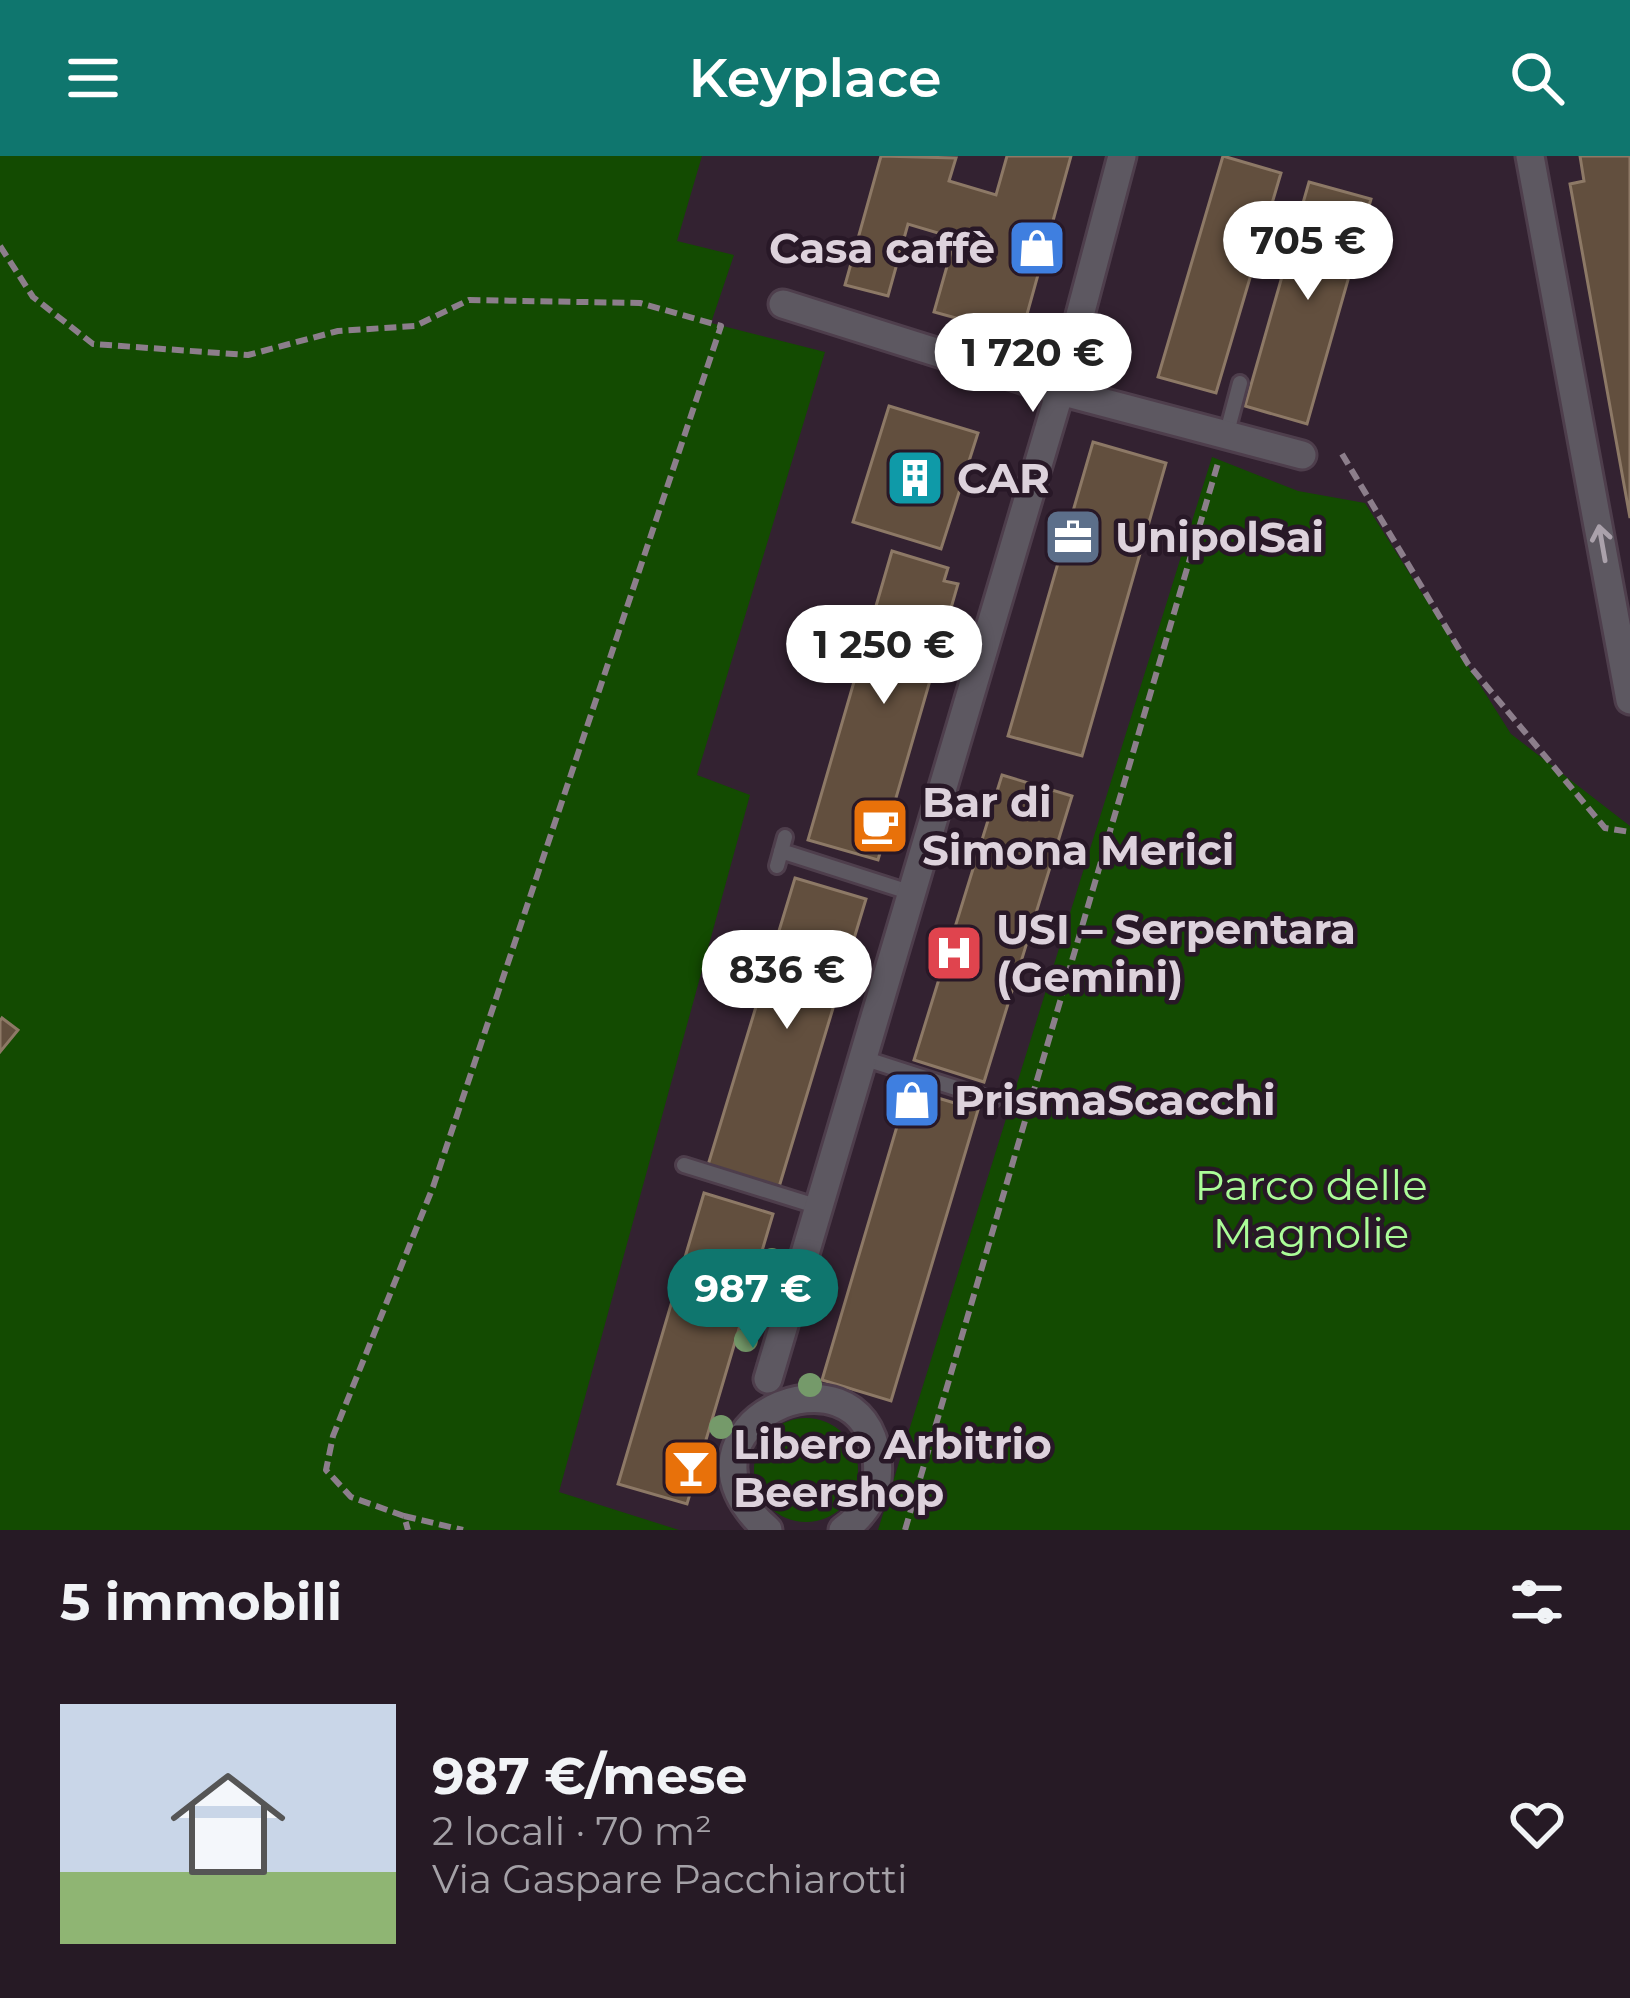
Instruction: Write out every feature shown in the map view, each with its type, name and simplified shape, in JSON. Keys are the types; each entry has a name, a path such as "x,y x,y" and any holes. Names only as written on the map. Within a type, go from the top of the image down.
{"street":[{"path":"768,1530 750,1514 738,1493 737,1446 776,1389 819,1207 1060,391 1122,156"},
{"path":"1531,156 1630,700"},
{"path":"783,304 1060,391 1302,455"},
{"path":"776,1389 832,1401 853,1413 868,1431 877,1454 878,1478 872,1501 843,1530"}],"lane":[{"path":"1226,436 1240,383"},
{"path":"781,851 912,893"},
{"path":"863,1058 993,1100"},
{"path":"684,1165 819,1207"}],"path":[{"path":"0,246 33,297 93,344 248,355 338,331 415,326 470,300 640,303 722,326 433,1187 333,1436 326,1470 350,1497 463,1530"},
{"path":"905,1530 1226,436"},
{"path":"1342,454 1468,664 1605,828 1630,832"},
{"path":"404,1516 408,1530"}],"green space":[{"path":"0,156 702,156 677,241 734,255 711,323 825,352 697,775 750,795 559,1492 679,1530 0,1530"},
{"name":"Parco delle Magnolie","path":"1212,457 1298,491 1365,503 1511,734 1630,826 1630,1530 878,1530"},
{"path":"806,1418 826,1422 843,1433 854,1450 858,1470 854,1490 843,1507 826,1518 806,1522 786,1518 769,1507 758,1490 754,1470 758,1450 769,1433 786,1422"}],"building":[{"path":"881,156 956,158 949,181 996,195 1007,156 1071,156 1021,336 934,312 955,238 908,224 888,296 845,285"},
{"path":"1223,156 1281,173 1216,393 1158,377"},
{"path":"1580,156 1630,156 1630,518 1570,184 1584,181"},
{"path":"1309,182 1371,199 1307,424 1245,406"},
{"name":"CAR","path":"889,406 978,433 941,549 853,522"},
{"path":"1093,442 1166,463 1082,756 1008,736"},
{"path":"892,551 948,568 944,581 958,584 878,860 808,840"},
{"path":"1002,775 1072,796 984,1082 914,1060"},
{"path":"795,878 866,899 779,1187 708,1165"},
{"path":"0,1021 18,1030 0,1052"},
{"path":"908,1089 978,1110 891,1401 822,1380"},
{"path":"704,1193 773,1214 687,1504 618,1484"}],"place":[{"name":"Casa caffè","path":"1037,248"},
{"name":"CAR","path":"915,478"},
{"name":"UnipolSai","path":"1073,537"},
{"name":"Bar di Simona Merici","path":"880,826"},
{"name":"USI – Serpentara (Gemini)","path":"954,953"},
{"name":"PrismaScacchi","path":"912,1100"},
{"name":"Libero Arbitrio Beershop","path":"691,1468"}]}
